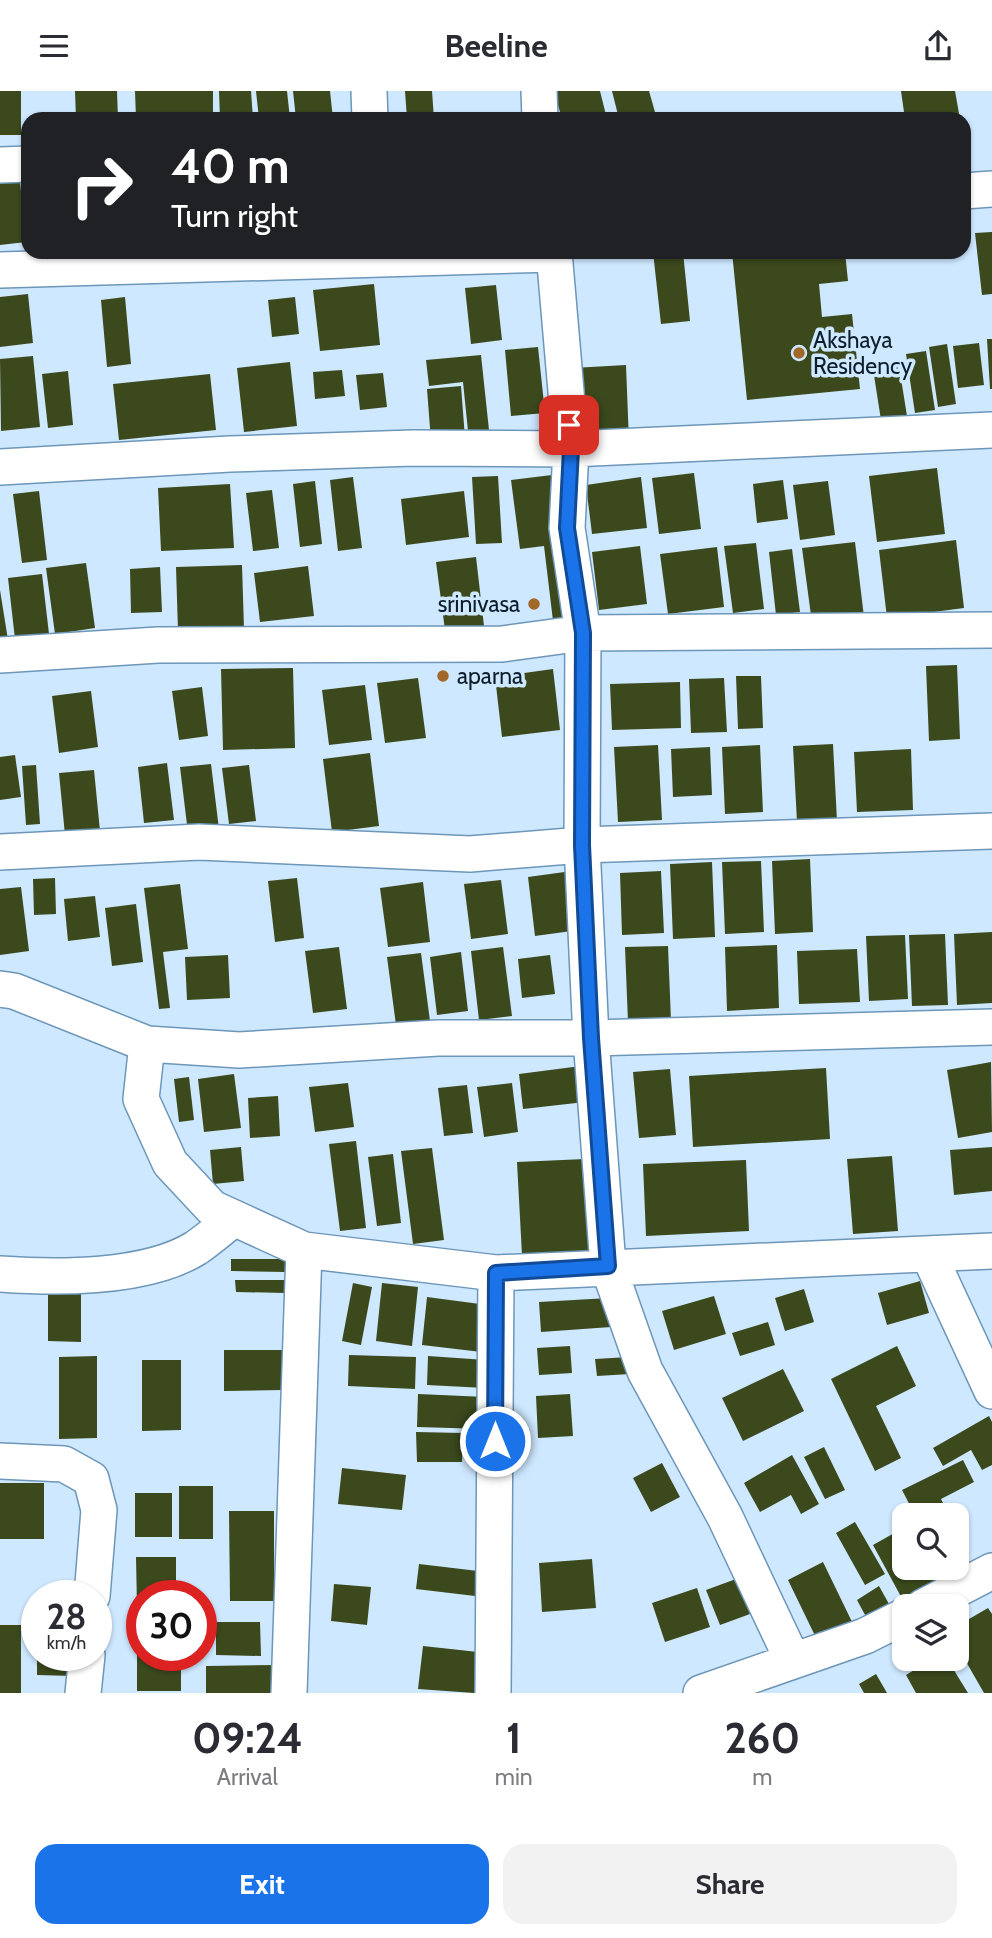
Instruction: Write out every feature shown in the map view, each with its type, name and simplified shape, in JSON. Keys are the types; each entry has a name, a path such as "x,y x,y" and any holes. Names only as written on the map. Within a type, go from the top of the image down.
{"street":[{"path":"369,91 370,112"},
{"path":"539,91 540,112"},
{"path":"0,165 21,164"},
{"path":"971,190 992,189"},
{"path":"0,270 358,259"},
{"path":"555,259 571,449 567,528 583,633 582,845 591,1038 608,1266 645,1371 724,1517 793,1659"},
{"path":"0,467 400,448 571,449 992,430"},
{"path":"0,655 158,645 502,643 583,633 992,630"},
{"path":"0,852 199,842 470,854 582,845 992,831"},
{"path":"0,989 14,991 147,1044 239,1050 438,1038 591,1038 992,1027"},
{"path":"147,1044 141,1099 170,1163 212,1208 304,1250 496,1273 992,1251"},
{"path":"0,1274 76,1276 151,1265 194,1249 234,1218"},
{"path":"289,1693 304,1250"},
{"path":"929,1255 992,1391"},
{"path":"493,1693 496,1273"},
{"path":"0,1461 65,1464 91,1479 99,1510 93,1580"},
{"path":"948,1594 992,1571"},
{"path":"701,1693 865,1636 892,1622"},
{"path":"83,1693 85,1671"}],"building":[{"path":"0,91 21,91 21,135 0,135"},
{"path":"75,91 117,91 118,112 76,112"},
{"path":"135,91 213,91 213,112 136,112"},
{"path":"219,91 251,91 252,112 220,112"},
{"path":"256,91 287,91 289,112 258,112"},
{"path":"293,91 330,91 332,112 295,112"},
{"path":"405,91 432,91 434,112 406,112"},
{"path":"554,91 600,91 605,112 560,112"},
{"path":"612,91 649,91 655,112 617,112"},
{"path":"901,91 955,91 959,112 904,112"},
{"path":"19,171 21,243 0,245 0,172"},
{"path":"992,232 992,294 982,295 975,233"},
{"path":"654,259 684,259 690,321 661,324"},
{"name":"Akshaya Residency","path":"733,259 846,259 848,281 819,284 822,317 852,314 860,389 747,400"},
{"path":"374,284 380,345 320,351 313,290"},
{"path":"496,285 502,340 471,344 465,288"},
{"path":"28,294 33,343 0,347 0,297"},
{"path":"125,297 131,364 107,367 101,300"},
{"path":"295,297 299,334 272,337 268,300"},
{"path":"987,339 992,339 992,389 990,389"},
{"path":"979,343 984,385 958,388 953,346"},
{"path":"947,344 956,404 938,407 929,347"},
{"path":"538,347 545,413 511,416 505,350"},
{"path":"926,351 935,410 915,413 906,354"},
{"path":"481,355 489,430 468,431 463,382 429,386 426,360"},
{"path":"33,356 40,427 1,431 0,359"},
{"path":"290,362 297,426 244,432 237,368"},
{"path":"626,365 629,442 571,449 573,368"},
{"path":"899,366 907,416 881,420 873,369"},
{"path":"342,370 345,396 315,399 313,372"},
{"path":"68,371 73,425 48,428 42,374"},
{"path":"383,373 387,407 360,410 356,375"},
{"path":"210,374 216,430 119,440 113,384"},
{"path":"461,386 465,438 431,441 427,389"},
{"path":"937,468 945,534 877,542 869,476"},
{"path":"694,473 701,529 659,534 652,478"},
{"path":"552,475 571,627 554,629 544,546 520,549 511,480"},
{"path":"498,476 502,543 476,544 472,477"},
{"path":"353,477 362,548 338,551 330,480"},
{"path":"641,477 647,528 592,534 586,485"},
{"path":"783,480 788,519 757,523 753,484"},
{"path":"315,481 322,544 300,547 293,484"},
{"path":"828,481 835,535 800,540 793,485"},
{"path":"230,484 234,548 161,551 158,488"},
{"path":"272,490 279,548 253,551 246,493"},
{"path":"39,491 47,560 22,563 13,494"},
{"path":"464,491 469,537 406,545 401,499"},
{"path":"956,540 964,608 887,618 879,550"},
{"path":"855,542 864,617 812,623 802,548"},
{"path":"756,543 764,609 733,613 724,546"},
{"path":"640,546 647,604 599,610 592,552"},
{"path":"717,547 724,607 668,614 660,554"},
{"path":"792,549 800,612 776,615 769,552"},
{"path":"476,557 484,626 445,630 436,562"},
{"path":"86,563 95,628 55,634 46,568"},
{"path":"242,565 244,629 178,631 176,567"},
{"path":"308,566 314,616 260,622 254,573"},
{"path":"160,567 162,612 131,613 130,569"},
{"path":"42,574 49,634 15,639 8,578"},
{"path":"0,590 8,640 0,641"},
{"path":"957,665 960,739 929,741 926,666"},
{"path":"293,668 295,748 223,750 221,669"},
{"path":"553,669 560,730 502,737 495,677"},
{"path":"736,676 761,676 763,728 738,729"},
{"path":"418,678 426,738 385,743 377,683"},
{"path":"724,678 727,732 691,733 689,679"},
{"path":"680,682 681,728 612,730 610,684"},
{"path":"365,685 372,740 329,745 322,690"},
{"path":"202,687 208,736 179,740 172,691"},
{"path":"91,691 98,747 59,753 52,696"},
{"path":"833,744 837,821 797,822 793,746"},
{"path":"658,745 662,820 618,822 614,747"},
{"path":"760,745 763,812 725,814 722,747"},
{"path":"710,747 712,795 673,797 671,749"},
{"path":"911,749 913,810 857,812 854,752"},
{"path":"370,753 379,826 332,832 323,759"},
{"path":"15,755 21,797 0,800 0,757"},
{"path":"167,763 174,820 144,823 138,767"},
{"path":"211,764 219,829 188,833 180,767"},
{"path":"36,765 40,824 26,825 22,766"},
{"path":"249,765 256,821 229,824 222,768"},
{"path":"94,770 100,831 65,835 59,773"},
{"path":"810,859 813,932 775,934 772,861"},
{"path":"761,861 764,932 725,934 722,862"},
{"path":"712,862 715,937 673,939 670,864"},
{"path":"572,871 579,930 535,936 528,877"},
{"path":"661,871 664,933 622,935 620,873"},
{"path":"55,878 56,914 34,915 33,879"},
{"path":"297,878 304,938 275,942 268,881"},
{"path":"501,880 508,934 471,939 464,884"},
{"path":"423,882 430,942 388,947 380,888"},
{"path":"180,884 188,949 163,952 170,1008 159,1009 144,888"},
{"path":"21,887 29,951 0,955 0,889"},
{"path":"95,896 100,937 68,941 64,899"},
{"path":"136,904 143,962 112,966 105,908"},
{"path":"992,932 992,1003 957,1005 954,934"},
{"path":"945,934 948,1005 912,1006 909,935"},
{"path":"905,935 908,999 869,1001 866,936"},
{"path":"777,945 779,1008 727,1011 725,947"},
{"path":"668,946 671,1021 628,1022 625,947"},
{"path":"339,947 347,1009 313,1013 305,951"},
{"path":"503,947 512,1016 479,1020 471,951"},
{"path":"857,949 860,1002 799,1004 797,951"},
{"path":"461,952 468,1011 437,1015 430,957"},
{"path":"421,953 430,1021 396,1025 387,957"},
{"path":"228,955 230,998 187,1000 185,957"},
{"path":"550,955 555,994 522,998 518,959"},
{"path":"991,1062 992,1132 958,1138 947,1070"},
{"path":"581,1066 585,1102 523,1109 519,1074"},
{"path":"826,1068 830,1139 693,1147 689,1076"},
{"path":"670,1069 676,1135 639,1138 633,1072"},
{"path":"234,1074 241,1128 204,1132 198,1079"},
{"path":"189,1077 194,1120 179,1122 174,1079"},
{"path":"348,1083 354,1127 315,1132 309,1087"},
{"path":"512,1083 518,1132 484,1137 477,1087"},
{"path":"467,1085 473,1133 444,1136 438,1088"},
{"path":"278,1096 280,1136 250,1138 248,1098"},
{"path":"356,1141 366,1228 340,1231 329,1144"},
{"path":"241,1147 244,1181 213,1184 210,1150"},
{"path":"992,1147 992,1191 954,1195 950,1150"},
{"path":"432,1148 444,1240 413,1244 401,1151"},
{"path":"393,1154 401,1223 377,1226 368,1157"},
{"path":"892,1156 898,1231 853,1234 847,1159"},
{"path":"585,1159 590,1251 522,1255 517,1162"},
{"path":"746,1160 749,1231 646,1236 643,1164"},
{"path":"231,1259 285,1259 285,1272 231,1271"},
{"path":"235,1280 286,1280 286,1293 236,1292"},
{"path":"920,1281 929,1313 887,1325 878,1293"},
{"path":"48,1282 81,1282 81,1342 48,1341"},
{"path":"353,1283 372,1287 361,1345 342,1341"},
{"path":"382,1283 418,1287 412,1346 376,1341"},
{"path":"804,1289 814,1322 785,1331 775,1298"},
{"path":"714,1296 726,1334 674,1350 662,1311"},
{"path":"427,1297 495,1306 490,1353 422,1345"},
{"path":"609,1298 611,1327 541,1332 539,1302"},
{"path":"768,1322 775,1345 740,1356 732,1333"},
{"path":"570,1346 572,1373 539,1375 537,1348"},
{"path":"897,1346 916,1386 876,1406 901,1458 875,1471 831,1379"},
{"path":"224,1350 282,1350 282,1390 224,1391"},
{"path":"349,1355 416,1357 415,1389 348,1386"},
{"path":"97,1356 97,1438 59,1439 59,1357"},
{"path":"428,1356 486,1360 485,1388 427,1385"},
{"path":"629,1357 630,1374 597,1376 595,1359"},
{"path":"142,1360 181,1360 181,1430 142,1431"},
{"path":"783,1369 804,1411 743,1441 722,1398"},
{"path":"418,1394 486,1397 485,1429 417,1427"},
{"path":"570,1394 573,1436 538,1438 536,1396"},
{"path":"989,1416 992,1422 992,1465 982,1470 971,1450 943,1466 933,1448"},
{"path":"416,1432 463,1433 462,1462 417,1462"},
{"path":"824,1447 845,1490 825,1499 804,1457"},
{"path":"792,1455 819,1504 801,1514 791,1495 760,1512 744,1483"},
{"path":"963,1460 974,1482 941,1499 943,1503 909,1503 902,1490"},
{"path":"662,1463 680,1497 651,1512 633,1478"},
{"path":"342,1468 406,1475 402,1510 338,1504"},
{"path":"0,1483 44,1483 44,1539 0,1539"},
{"path":"179,1486 213,1486 213,1539 179,1539"},
{"path":"135,1493 172,1493 172,1537 135,1537"},
{"path":"229,1511 274,1511 274,1601 230,1601"},
{"path":"855,1522 885,1574 865,1585 836,1533"},
{"path":"892,1534 892,1580 939,1580 941,1583 922,1594 900,1594 873,1545"},
{"path":"136,1557 176,1557 176,1580 136,1580"},
{"path":"592,1559 596,1608 542,1612 539,1563"},
{"path":"823,1562 855,1628 820,1646 788,1580"},
{"path":"419,1564 478,1571 475,1596 416,1589"},
{"path":"736,1579 750,1614 720,1625 706,1590"},
{"path":"334,1584 371,1587 367,1625 331,1621"},
{"path":"879,1586 892,1614 871,1626 857,1600"},
{"path":"697,1588 710,1627 665,1642 652,1603"},
{"path":"988,1608 992,1614 992,1693 984,1693 969,1667 969,1619"},
{"path":"217,1622 260,1622 261,1656 217,1655"},
{"path":"0,1625 21,1625 21,1693 0,1693"},
{"path":"423,1646 478,1652 474,1693 418,1689"},
{"path":"279,1665 279,1693 206,1693 206,1671 217,1671 217,1666"},
{"path":"37,1671 74,1671 74,1676 37,1675"},
{"path":"137,1671 181,1671 181,1691 137,1691"},
{"path":"912,1671 954,1671 968,1693 916,1693 906,1675"},
{"path":"876,1674 887,1693 864,1693 859,1684"}],"place":[{"name":"Akshaya Residency","path":"799,353"},
{"name":"srinivasa","path":"534,604"},
{"name":"aparna","path":"443,676"}],"route":[{"path":"495,1441 496,1273 608,1266 591,1038 582,845 583,633 567,528 571,449 569,425"}]}
